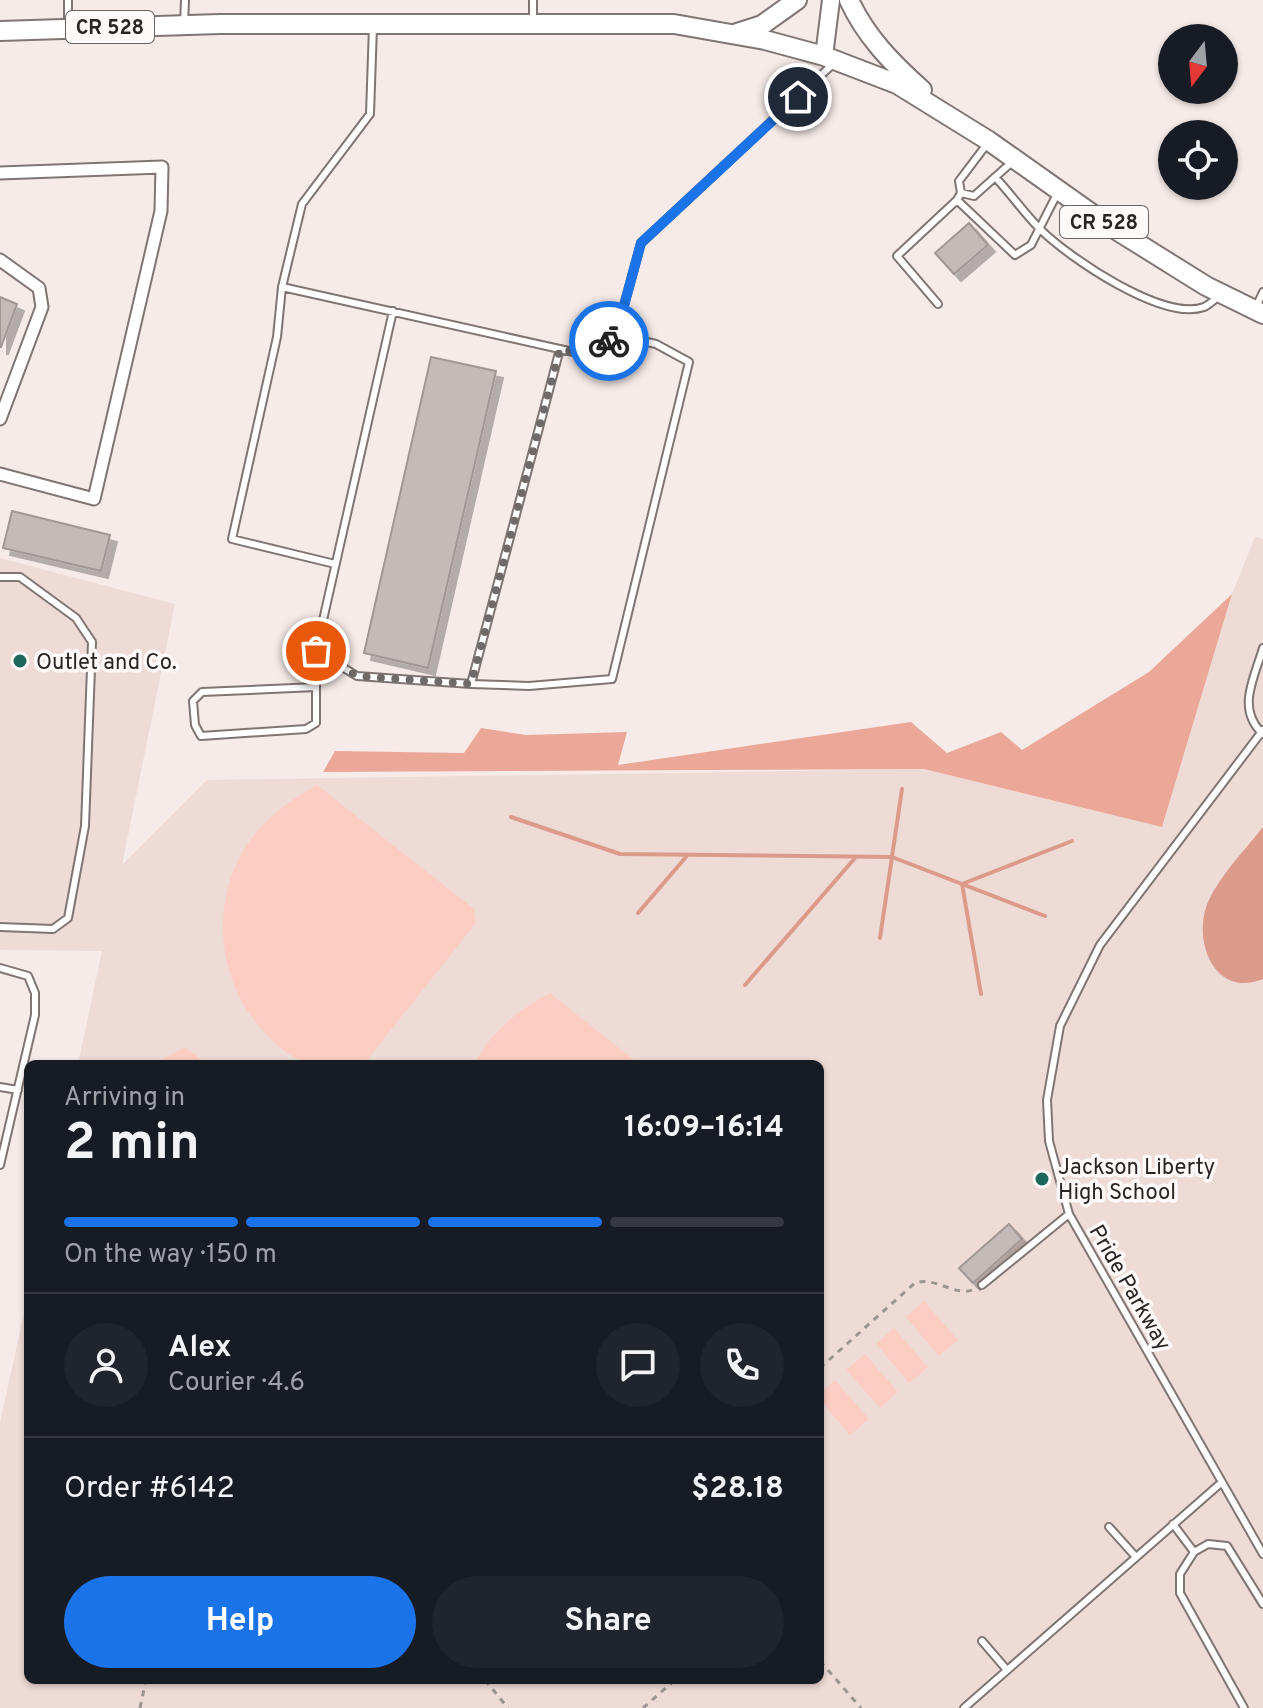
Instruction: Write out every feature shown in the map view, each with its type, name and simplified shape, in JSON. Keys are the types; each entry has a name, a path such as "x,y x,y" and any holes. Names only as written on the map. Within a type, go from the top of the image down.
{"main road":[{"path":"732,34 762,25 797,0"},
{"path":"831,0 831,59"},
{"path":"849,0 860,25 889,60 953,119"},
{"name":"CR 528","path":"0,31 220,24 533,23 674,24 732,34 831,59 897,84 989,141 1058,191 1222,294 1259,312"}],"street":[{"path":"0,173 162,167 161,211 94,499 0,474"},
{"path":"0,260 39,288 42,307 0,419"}],"lane":[{"path":"68,0 68,28"},
{"path":"184,25 185,0"},
{"path":"533,0 533,23"},
{"path":"335,564 232,539 277,337 282,287 302,204 370,114 373,23"},
{"path":"282,287 591,356 616,335 641,243 831,59"},
{"path":"989,141 959,181 959,196 1015,255 1031,245 1058,191"},
{"path":"938,304 897,256 959,196 974,196 1015,160"},
{"path":"995,177 1025,208 1038,227 1080,262 1125,290 1184,309 1204,307 1222,294"},
{"path":"1259,312 1263,292"},
{"path":"316,687 202,692 193,701 195,725 201,736 306,729 316,723 316,687 316,651 393,311"},
{"path":"316,651 357,676 529,686 612,679 689,362 656,344 616,335"},
{"path":"471,684 560,349"},
{"path":"0,577 20,577 76,618 92,642 85,826 68,918 53,929 0,927"},
{"path":"1262,733 1251,722 1248,698 1263,648"},
{"name":"Pride Parkway","path":"1262,733 1100,945 1060,1026 1047,1100 1049,1141 1069,1214 1263,1554"},
{"path":"0,968 28,976 35,993 35,1015 25,1060"},
{"path":"0,1165 24,1064"},
{"path":"0,1087 18,1090"},
{"path":"982,1285 1069,1214"},
{"path":"964,1708 1222,1482"},
{"path":"1173,1524 1194,1552"},
{"path":"1109,1527 1136,1557"},
{"path":"1244,1708 1180,1593 1180,1574 1194,1552 1208,1544 1227,1546 1263,1604"},
{"path":"982,1641 1007,1670"}],"path":[{"path":"824,1364 915,1283 926,1279 969,1292 982,1285"},
{"path":"824,1666 861,1708"},
{"path":"140,1708 145,1684"},
{"path":"488,1684 508,1708"},
{"path":"643,1708 670,1684"}],"shaded area":[{"name":"Jackson Liberty High School","path":"1255,537 1263,539 1263,1708 0,1708 0,1423 24,1312 24,1684 824,1684 824,1060 79,1060 102,951 0,950 0,558 175,604 122,865 207,780 924,769 1162,827 1232,594"},
{"path":"1232,594 1162,827 924,769 323,772 335,751 464,753 481,728 526,735 627,732 618,765 911,722 947,753 1001,732 1022,750 1149,672"},
{"path":"317,785 474,909 476,923 367,1060 300,1060 292,1056 257,1024 239,996 230,974 223,925 231,877 241,854 255,834 292,801"},
{"path":"1263,827 1263,979 1246,983 1231,981 1211,962 1205,948 1204,917 1219,882"},
{"path":"550,993 634,1060 476,1060 506,1023"},
{"path":"185,1047 202,1060 161,1060"},
{"path":"924,1301 958,1340 939,1356 906,1317"},
{"path":"894,1328 928,1367 909,1383 876,1344"},
{"path":"865,1354 898,1392 880,1408 846,1370"},
{"path":"835,1380 869,1419 850,1435 824,1405 824,1390"}],"building":[{"path":"969,223 988,245 954,274 935,253"},
{"path":"0,297 17,304 1,347 0,347"},
{"path":"431,357 496,371 428,668 364,653"},
{"path":"12,511 110,535 101,571 3,548"},
{"path":"1009,1224 1022,1239 973,1283 959,1268"}],"waterway":[{"path":"880,938 902,789"},
{"path":"511,817 620,854 892,857 1045,916"},
{"path":"981,994 962,884 1072,841"},
{"path":"638,913 686,857"},
{"path":"745,985 855,858"}],"way so far":[{"path":"316,651 357,676 471,684 560,349 591,356 609,341"}],"place":[{"name":"Outlet and Co.","path":"20,661"},
{"name":"Jackson Liberty High School","path":"1042,1179"}],"route":[{"path":"609,341 616,335 641,243 798,97"}]}
